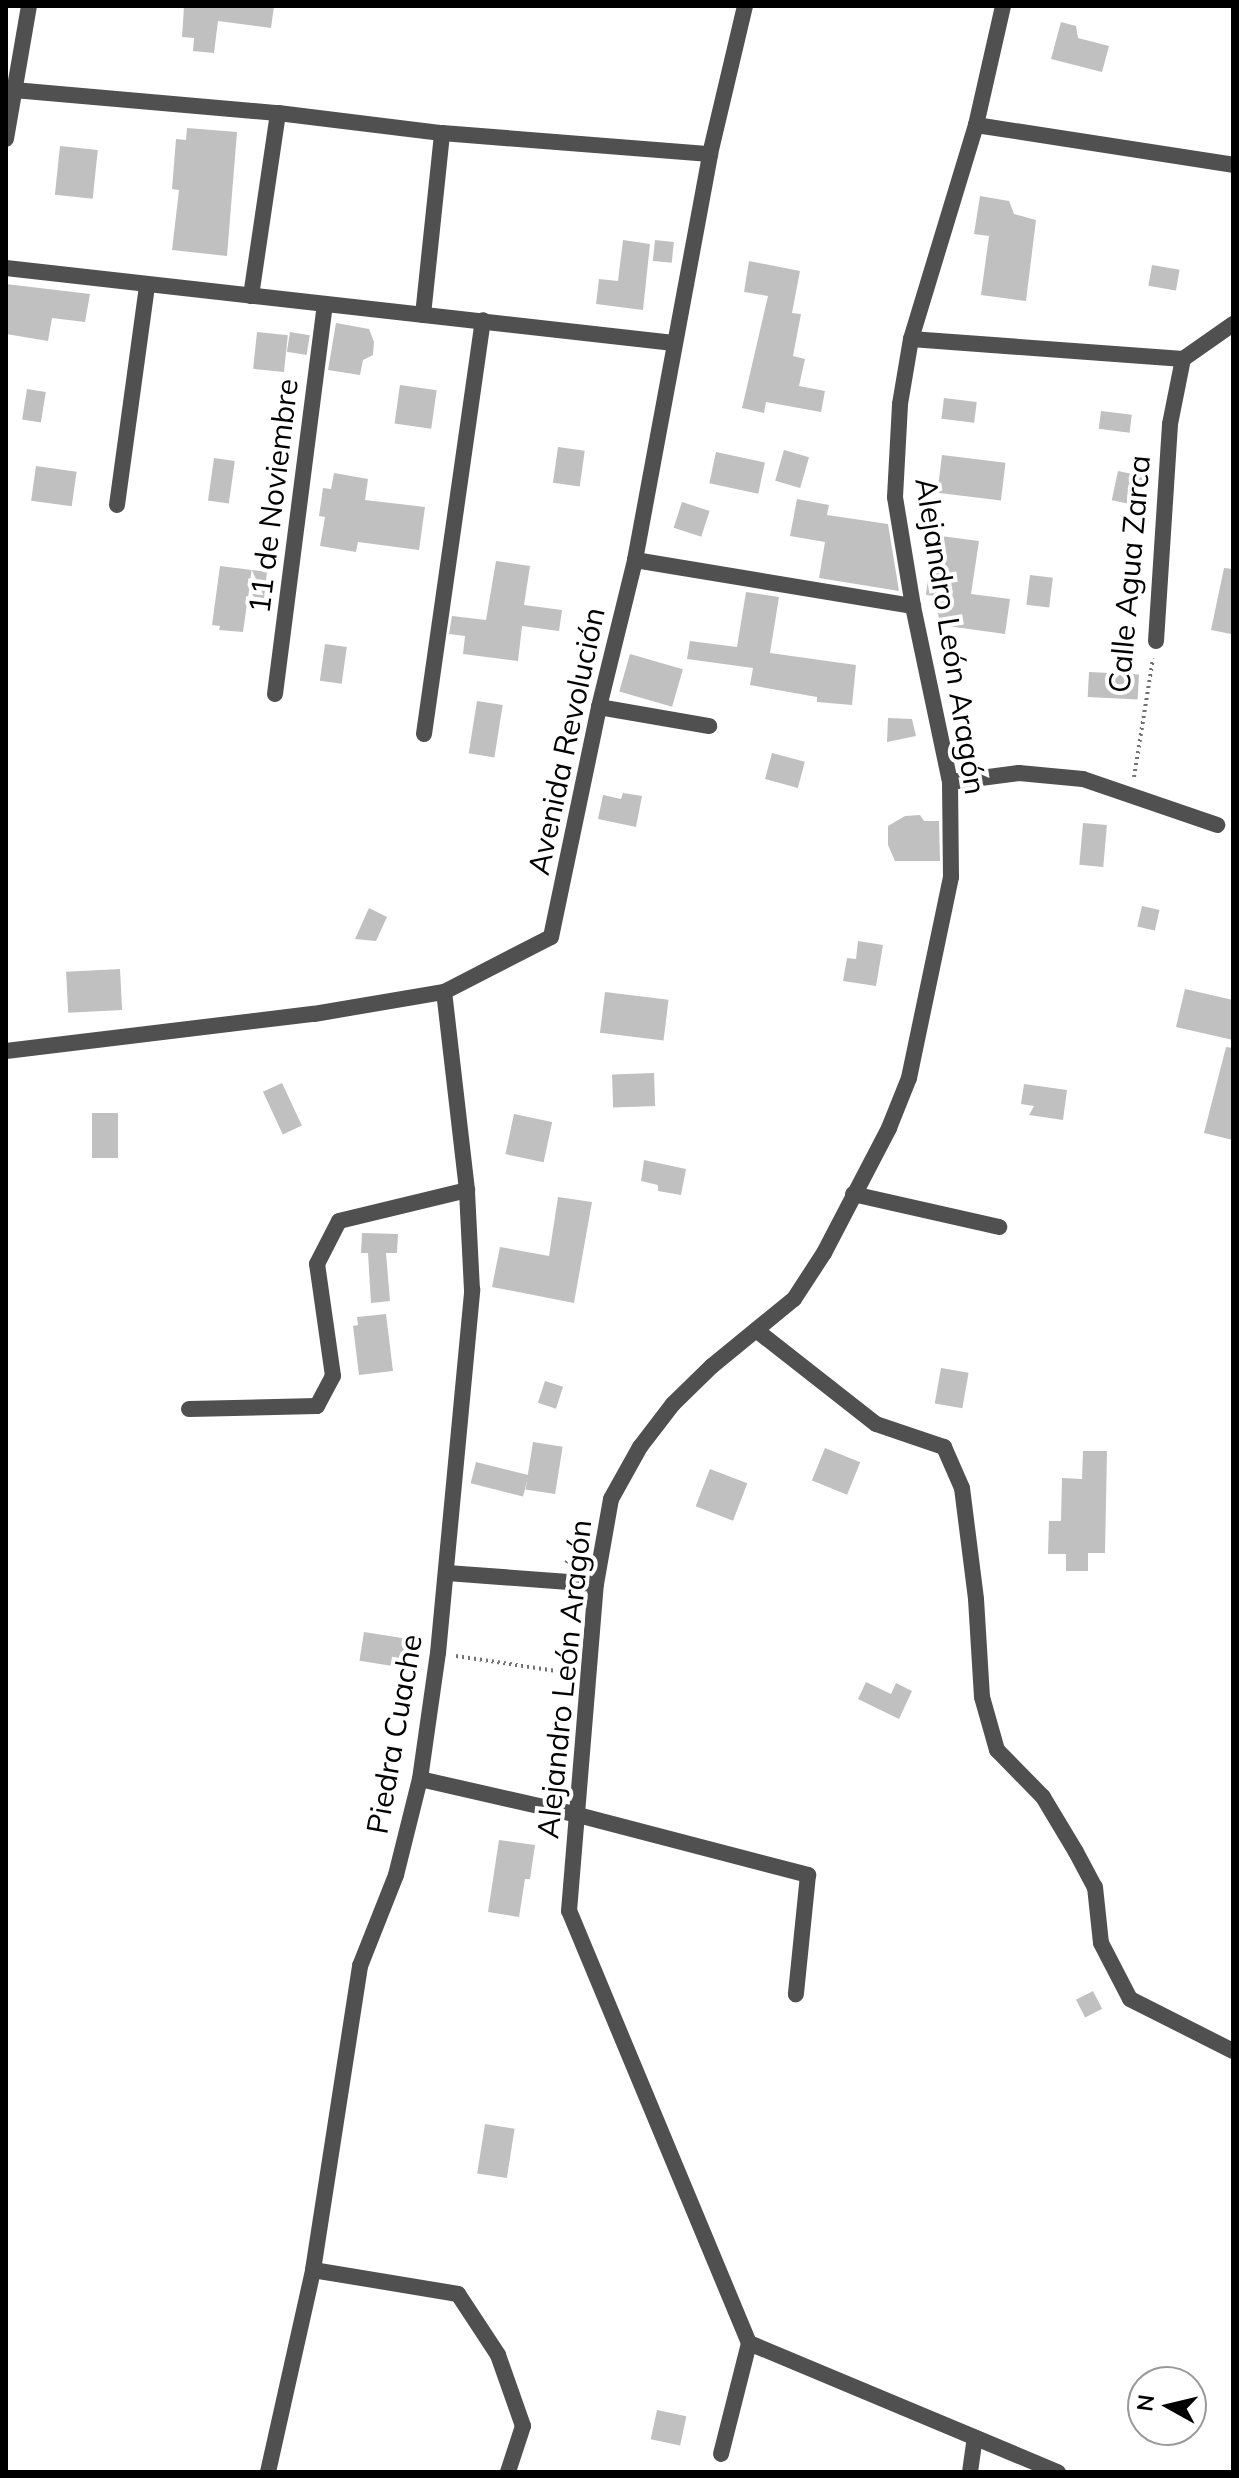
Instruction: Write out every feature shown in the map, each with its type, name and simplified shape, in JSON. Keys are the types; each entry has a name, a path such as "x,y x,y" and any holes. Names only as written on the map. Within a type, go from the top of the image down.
{"street":[{"path":"6,139 29,6"},
{"name":"Avenida Revolución","path":"6,1051 314,1014 444,992 551,937 599,707 635,560 710,154 745,6"},
{"name":"Alejandro León Aragón","path":"749,2343 569,1911 596,1584 611,1499 640,1447 673,1404 794,1299 824,1253 889,1128 909,1078 951,877 950,782 913,606 895,497 900,404 911,339 976,125 1003,6"},
{"path":"14,90 278,113 442,133 710,154"},
{"path":"251,296 278,113"},
{"path":"976,125 1233,165"},
{"path":"423,315 442,133"},
{"path":"6,268 674,343"},
{"path":"117,505 147,286"},
{"name":"11 de Noviembre","path":"275,694 325,305"},
{"path":"424,734 450,576 483,320"},
{"path":"911,339 1183,359 1233,324"},
{"name":"Calle Agua Zarca","path":"1156,641 1170,424 1183,359"},
{"path":"635,560 913,606"},
{"path":"599,707 709,726"},
{"path":"950,782 1019,773 1083,779 1167,811 1217,825"},
{"name":"Piedra Cuache","path":"268,2472 313,2270 360,1966 396,1875 420,1779 438,1653 472,1290 467,1190 444,992"},
{"path":"189,1409 317,1406 333,1376 317,1264 339,1221 467,1190"},
{"path":"853,1194 999,1227"},
{"path":"756,1330 876,1424 944,1447 962,1488 976,1599 982,1697 997,1750 1043,1797 1095,1887 1101,1943 1130,1999 1233,2051"},
{"path":"447,1573 596,1584"},
{"path":"420,1779 578,1815 808,1875 796,1994"},
{"path":"313,2270 458,2294 498,2355 523,2426 508,2472"},
{"path":"721,2454 749,2343 1058,2472"},
{"path":"970,2472 975,2437"}],"path":[{"name":"Calle Agua Zarca","path":"1131,795 1156,641"},
{"path":"438,1653 590,1676"}],"building":[{"path":"184,6 274,6 271,28 218,21 214,53 193,51 194,38 182,37"},
{"path":"1061,22 1076,26 1078,38 1109,46 1102,72 1051,59"},
{"path":"187,128 237,132 227,256 172,250 179,190 172,189 176,139 186,140"},
{"path":"60,146 98,150 93,199 55,195"},
{"path":"980,196 1009,201 1014,214 1036,220 1026,301 981,295 989,236 974,234"},
{"path":"623,240 650,244 643,310 596,304 599,279 618,281"},
{"path":"655,240 674,242 672,263 653,261"},
{"path":"749,261 800,271 792,313 801,314 793,356 805,359 799,386 825,391 821,412 766,402 764,413 742,408 768,296 744,292"},
{"path":"1152,265 1180,270 1176,291 1148,286"},
{"path":"6,284 90,294 85,322 52,318 48,341 6,334"},
{"path":"336,323 369,329 374,342 373,355 363,360 360,375 328,370"},
{"path":"257,332 288,335 284,372 253,369"},
{"path":"290,332 310,335 307,355 287,352"},
{"path":"400,385 437,390 431,429 395,424"},
{"path":"27,389 46,392 41,423 22,420"},
{"path":"944,398 977,402 974,423 941,419"},
{"path":"1101,411 1132,415 1130,433 1099,429"},
{"path":"558,447 585,451 580,486 553,483"},
{"path":"784,450 809,457 800,488 775,481"},
{"path":"716,452 765,462 758,494 709,483"},
{"path":"942,455 1006,463 1001,501 937,493"},
{"path":"214,458 235,461 229,504 208,501"},
{"path":"36,466 77,472 72,506 31,501"},
{"path":"1118,471 1146,477 1140,506 1112,500"},
{"path":"334,473 368,479 365,500 425,507 419,550 358,542 356,552 320,546 325,517 319,516 323,488 331,489"},
{"path":"797,499 829,505 827,515 888,524 899,591 819,578 825,542 790,536"},
{"path":"682,502 710,511 701,537 674,528"},
{"path":"933,535 979,541 971,594 1010,599 1005,634 940,625 935,596 926,595"},
{"path":"496,561 530,566 524,605 562,610 559,631 522,626 518,661 463,654 465,636 449,634 452,616 486,620"},
{"path":"220,566 267,572 264,598 248,596 243,632 219,630 220,626 212,625"},
{"path":"1224,568 1233,569 1231,634 1211,630"},
{"path":"1030,575 1053,578 1049,608 1026,605"},
{"path":"746,592 779,597 770,653 856,665 852,705 817,702 817,697 750,685 753,668 687,659 690,641 737,647"},
{"path":"325,644 347,647 342,684 320,681"},
{"path":"630,654 683,669 672,707 619,691"},
{"path":"1089,672 1139,675 1138,700 1088,697"},
{"path":"477,701 503,705 494,757 469,753"},
{"path":"888,718 912,719 916,736 887,742"},
{"path":"772,753 805,762 798,788 765,779"},
{"path":"623,793 642,796 636,827 598,819 603,795 621,799"},
{"path":"920,815 924,821 939,821 940,861 895,861 888,845 888,826 905,816"},
{"path":"1083,823 1107,825 1103,867 1079,865"},
{"path":"1142,906 1160,910 1155,931 1137,926"},
{"path":"369,908 387,917 376,941 355,939"},
{"path":"858,941 883,945 876,986 843,981 847,958 856,959"},
{"path":"120,969 122,1010 68,1013 66,972"},
{"path":"1185,989 1233,1000 1233,1040 1176,1027"},
{"path":"605,992 669,1000 664,1040 600,1033"},
{"path":"1226,1047 1233,1048 1233,1140 1204,1133"},
{"path":"654,1073 655,1106 613,1107 612,1074"},
{"path":"282,1083 302,1126 283,1134 263,1092"},
{"path":"1024,1084 1067,1090 1063,1120 1029,1115 1034,1106 1021,1104"},
{"path":"92,1113 118,1113 118,1158 92,1158"},
{"path":"514,1114 552,1122 544,1162 505,1154"},
{"path":"644,1160 686,1169 681,1195 658,1191 658,1185 641,1181"},
{"path":"558,1197 592,1202 574,1303 492,1287 500,1247 549,1256"},
{"path":"362,1233 398,1234 397,1253 386,1253 390,1301 371,1303 368,1253 361,1253"},
{"path":"386,1314 393,1371 359,1375 353,1326 358,1325 357,1317"},
{"path":"941,1368 969,1373 962,1408 935,1403"},
{"path":"545,1381 563,1387 556,1409 538,1403"},
{"path":"533,1442 563,1447 555,1494 525,1489"},
{"path":"825,1448 860,1462 847,1495 812,1480"},
{"path":"1083,1451 1107,1451 1105,1553 1088,1553 1088,1571 1066,1571 1066,1554 1048,1554 1049,1521 1061,1521 1062,1478 1082,1479"},
{"path":"476,1462 528,1475 523,1496 471,1483"},
{"path":"710,1469 747,1483 733,1521 696,1506"},
{"path":"364,1632 419,1641 415,1669 359,1661"},
{"path":"866,1682 891,1694 896,1683 912,1691 899,1719 858,1699"},
{"path":"499,1840 535,1845 530,1879 525,1879 519,1917 488,1912"},
{"path":"1093,1991 1102,2009 1085,2017 1076,2000"},
{"path":"485,2124 515,2129 507,2178 477,2173"},
{"path":"657,2410 686,2416 680,2446 651,2439"}]}
